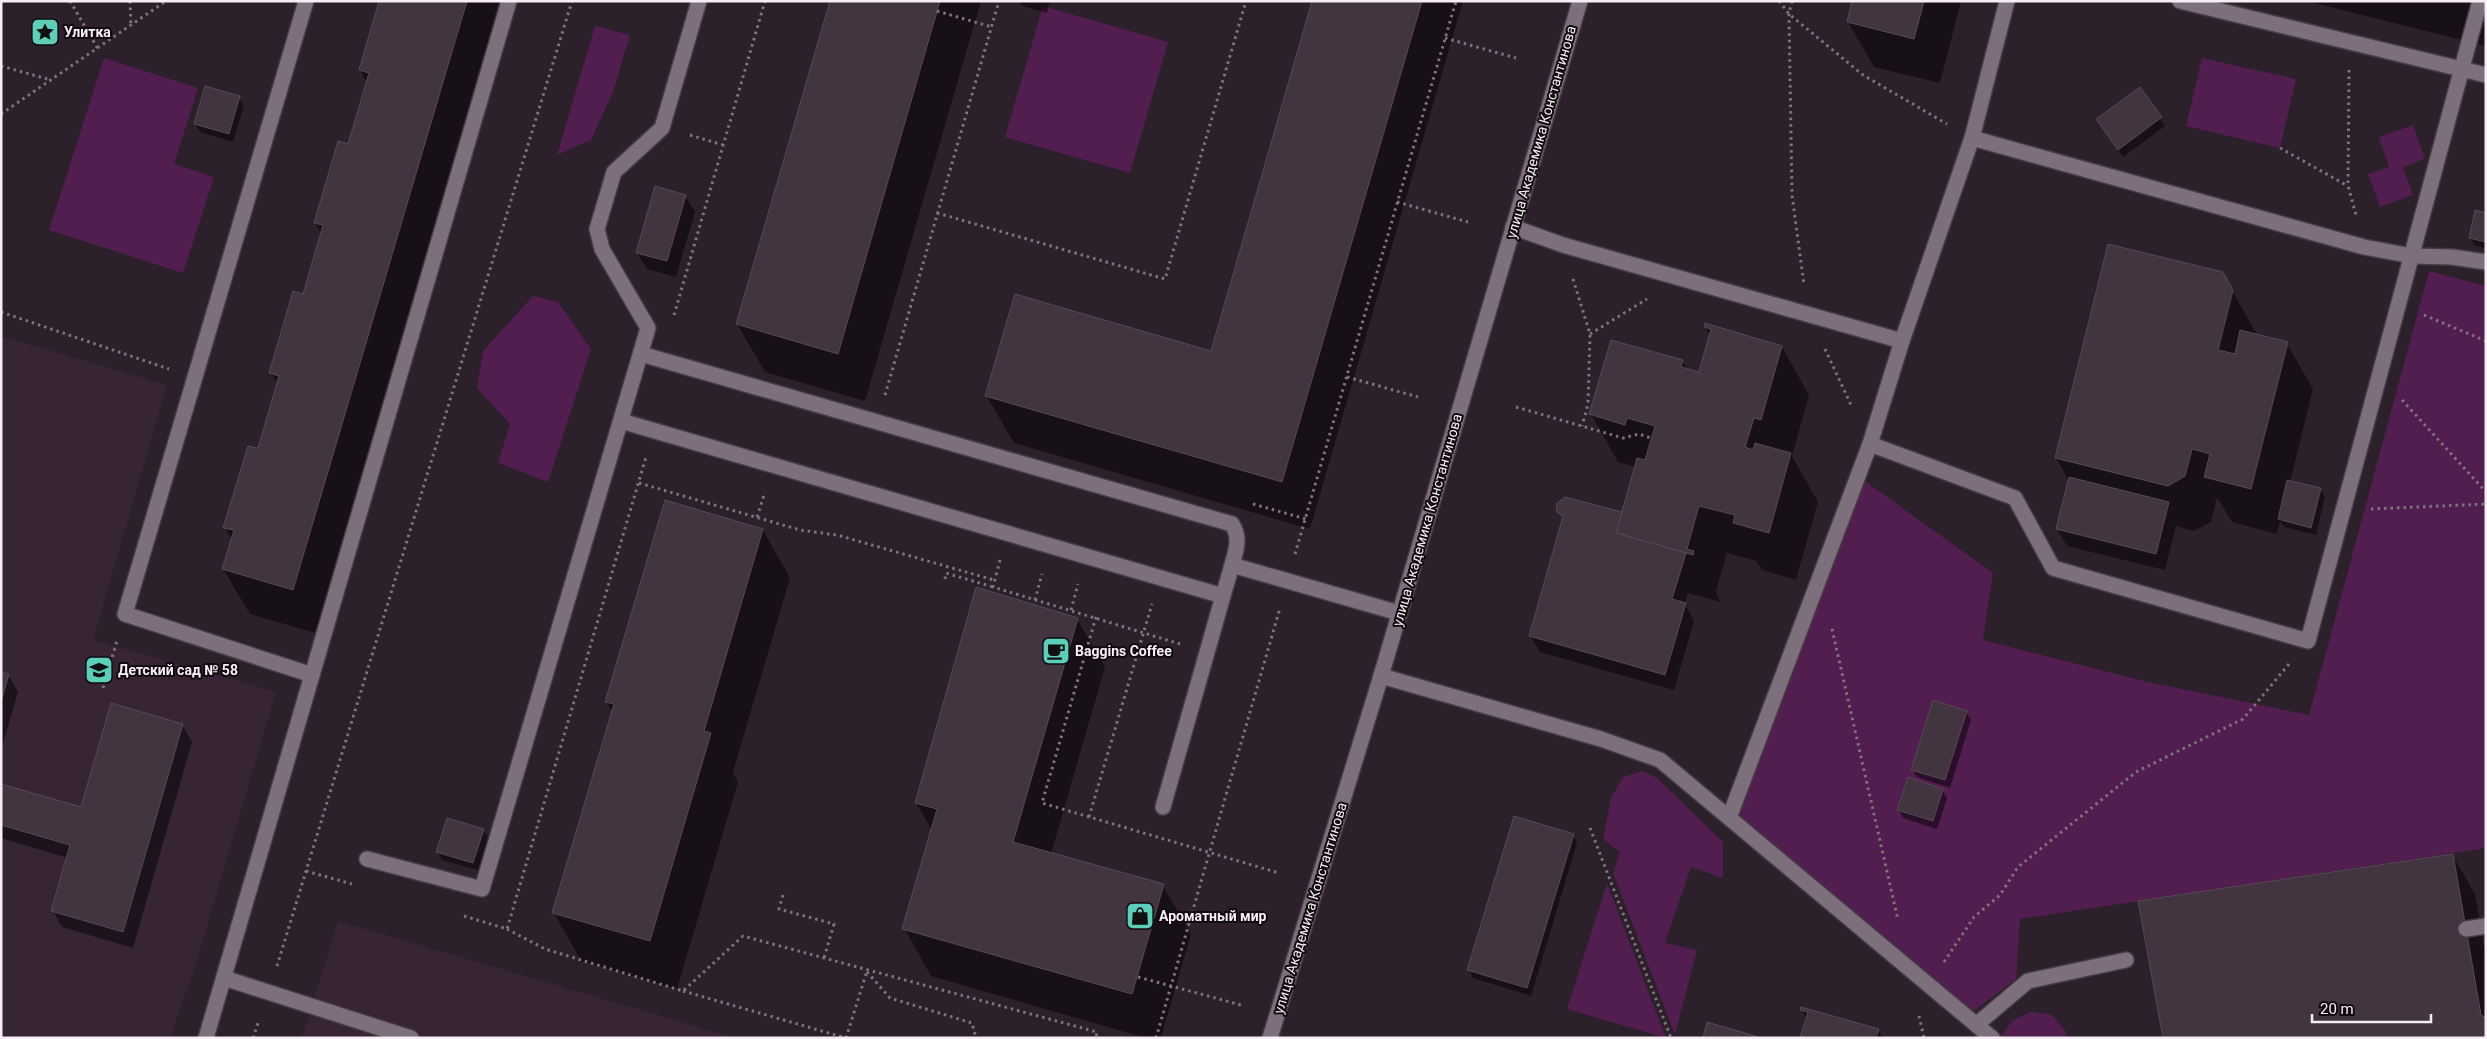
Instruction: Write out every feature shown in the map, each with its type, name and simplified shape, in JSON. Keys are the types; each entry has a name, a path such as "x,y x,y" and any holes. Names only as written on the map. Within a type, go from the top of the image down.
{"street":[{"path":"306,1 125,614 312,675"},
{"path":"206,1038 509,1"},
{"path":"367,859 482,889 648,328 602,249 597,229 614,172 662,128 699,1"},
{"name":"улица Академика Константинова","path":"1270,1038 1381,676 1580,1"},
{"path":"1729,818 1870,444 1902,341 1972,138 2007,1"},
{"path":"2180,1 2486,75"},
{"path":"1870,444 2015,498 2053,568 2308,641 2480,1"},
{"path":"1972,138 2364,247 2412,256 2452,257 2486,262"},
{"path":"1513,227 1563,244 1902,341"},
{"path":"641,354 1232,524 1238,533 1238,545 1163,807"},
{"path":"621,421 1223,596"},
{"path":"1232,565 1399,613"},
{"path":"1381,676 1601,739 1660,760 1992,1038"},
{"path":"2466,929 2486,926"},
{"path":"1976,1025 2028,981 2126,960"},
{"path":"224,978 411,1038"}],"path":[{"path":"70,1 98,49"},
{"path":"130,1 131,25"},
{"path":"1,114 166,1"},
{"path":"253,1038 286,941 333,780 572,1"},
{"path":"661,359 765,1"},
{"path":"877,422 999,1"},
{"path":"937,213 1165,279 1246,1"},
{"path":"1156,1038 1456,1"},
{"path":"1779,1 1789,14 1863,76 1972,138"},
{"path":"1792,1 1789,14 1792,195 1808,314 1870,444"},
{"path":"937,11 992,27"},
{"path":"1445,38 1516,58"},
{"path":"2350,42 2348,186 2364,247"},
{"path":"1,66 52,80"},
{"path":"662,128 723,145"},
{"path":"2280,148 2348,186"},
{"path":"1397,202 1468,222"},
{"path":"1563,244 1590,334 1588,404 1582,426"},
{"path":"1590,334 1681,278"},
{"path":"2399,304 2486,341"},
{"path":"1,312 195,378"},
{"path":"2380,375 2486,492"},
{"path":"1347,377 1418,398"},
{"path":"1516,407 1623,438 1638,434 1651,438"},
{"path":"639,483 800,530 837,535 994,580"},
{"path":"757,517 766,485"},
{"path":"2343,510 2486,504"},
{"path":"992,587 1002,554"},
{"path":"1035,600 1044,566"},
{"path":"944,579 946,573 1207,652"},
{"path":"1071,610 1080,577"},
{"path":"1089,817 1160,577"},
{"path":"103,688 125,614"},
{"path":"1096,617 1042,803 1279,873"},
{"path":"1831,624 1924,1038"},
{"path":"1929,986 1974,917 2000,895 2018,867 2136,772 2243,719 2308,641"},
{"path":"1590,828 1672,1038"},
{"path":"783,895 779,909 834,924 824,958"},
{"path":"507,929 545,949 846,1038 867,971"},
{"path":"683,991 744,936 1097,1032 1096,1038"},
{"path":"867,971 890,998 972,1023 976,1038"},
{"path":"1138,977 1241,1005"}],"shaded area":[{"path":"1043,6 1168,42 1130,173 1005,137"},
{"path":"595,26 630,35 613,92 591,140 557,155"},
{"path":"104,58 198,88 174,164 214,177 183,273 49,230"},
{"path":"2202,58 2296,79 2280,148 2186,126"},
{"path":"2413,125 2425,159 2403,167 2413,195 2380,207 2368,174 2389,167 2379,137"},
{"path":"2429,271 2486,286 2486,848 2020,919 2016,979 1974,1011 1908,963 1729,818 1858,476 1993,573 1983,640 2148,682 2309,715"},
{"path":"533,296 558,302 591,349 548,482 498,463 510,424 477,388 483,351"},
{"name":"Детский сад № 58","path":"1,336 167,385 93,640 276,692 194,970 170,1038 1,1038"},
{"path":"1643,771 1657,778 1723,842 1723,878 1691,867 1665,943 1697,950 1675,1035 1613,873 1620,852 1603,839 1611,798 1623,777"},
{"path":"1607,883 1666,1038 1567,1009"},
{"path":"338,921 736,1038 302,1038"},
{"path":"2030,1012 2051,1014 2065,1030 2067,1038 2000,1038 2012,1021"}],"building":[{"path":"379,1 467,1 293,590 222,569 234,530 223,528 248,446 258,448 279,376 269,373 293,291 303,294 323,225 314,223 338,141 348,144 369,73 359,70"},
{"path":"830,1 940,1 838,354 736,324"},
{"path":"1312,1 1422,1 1282,482 985,396 1015,294 1211,351"},
{"path":"1852,1 1924,1 1914,39 1847,22"},
{"path":"205,86 240,96 229,134 194,124"},
{"path":"2140,87 2162,117 2118,150 2096,119"},
{"path":"655,186 686,195 667,261 636,253"},
{"path":"2475,210 2486,213 2486,242 2469,238"},
{"path":"2108,244 2223,272 2233,290 2218,350 2235,354 2240,330 2288,342 2251,489 2204,477 2210,454 2192,449 2185,476 2168,486 2055,458"},
{"path":"1705,323 1782,346 1761,420 1754,418 1745,447 1753,450 1755,443 1791,453 1769,533 1733,523 1735,515 1699,506 1687,549 1694,551 1693,555 1616,533 1637,458 1645,460 1655,426 1627,418 1625,425 1589,414 1611,340 1683,360 1681,367 1699,372 1711,329 1704,327"},
{"path":"2069,477 2169,502 2156,554 2056,529"},
{"path":"2287,480 2321,488 2311,528 2278,519"},
{"path":"1565,497 1622,512 1616,533 1686,553 1672,599 1686,603 1665,675 1529,636 1563,516 1557,512 1556,504"},
{"path":"665,500 763,529 704,731 711,733 650,941 552,913 614,704 605,702"},
{"path":"976,587 1078,618 1013,842 1164,884 1132,994 902,929 937,809 915,803"},
{"path":"1,672 9,674 1,702"},
{"path":"1933,700 1967,711 1945,780 1911,770"},
{"path":"111,703 183,724 123,932 51,911 70,845 1,825 1,784 81,807"},
{"path":"1908,777 1943,789 1933,821 1897,810"},
{"path":"1514,816 1574,834 1527,988 1467,970"},
{"path":"447,818 484,829 473,863 436,852"},
{"path":"2453,854 2481,1015 2486,1018 2486,1038 2163,1038 2138,901"},
{"path":"1801,1007 1879,1029 1876,1038 1800,1038 1808,1012 1800,1010"},
{"path":"1707,1022 1762,1038 1703,1038"}],"place":[{"name":"Улитка","path":"45,32"},
{"name":"Baggins Coffee","path":"1056,651"},
{"name":"Детский сад № 58","path":"99,670"},
{"name":"Ароматный мир","path":"1140,916"}]}
